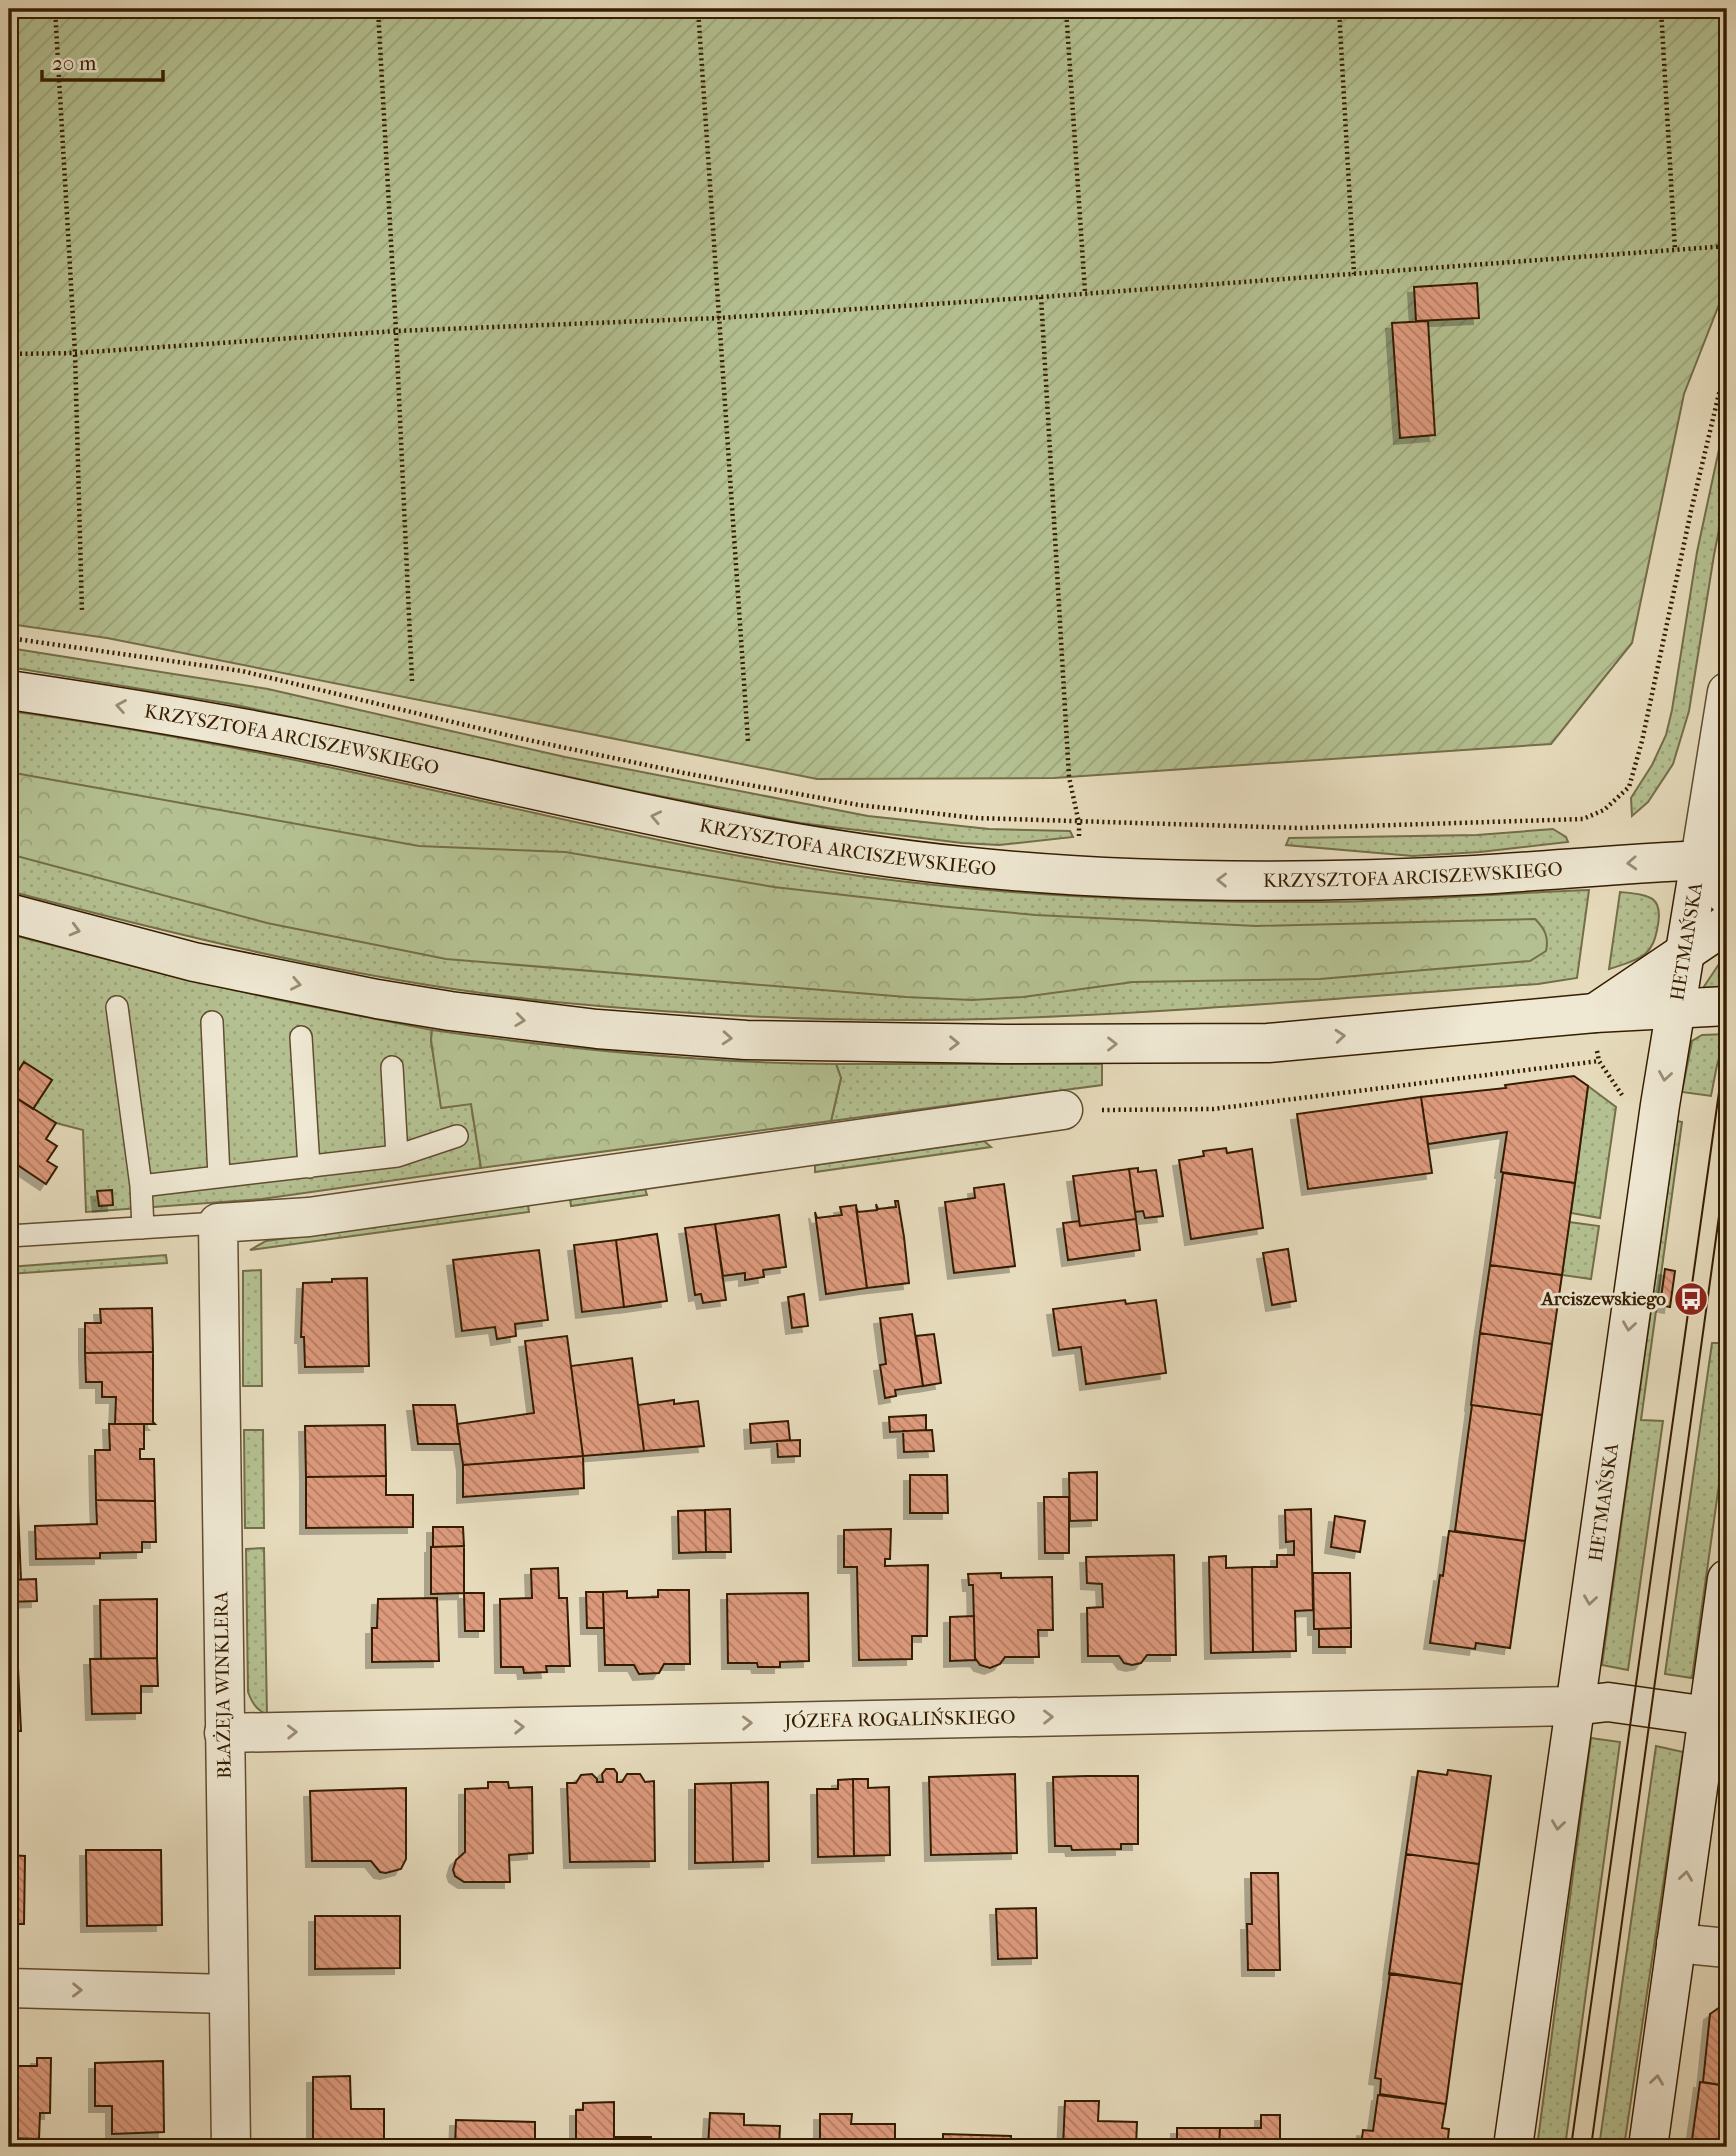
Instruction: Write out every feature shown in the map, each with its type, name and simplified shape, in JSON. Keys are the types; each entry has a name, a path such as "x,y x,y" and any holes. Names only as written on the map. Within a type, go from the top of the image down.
{"main road":[{"name":"KRZYSZTOFA ARCISZEWSKIEGO","path":"9,690 149,711 334,746 740,834 958,866 1080,876 1236,880 1399,878 1714,860"},
{"name":"HETMAŃSKA","path":"1513,2147 1574,1706 1676,1009 1685,952 1714,860 1727,692"},
{"path":"1714,860 1727,896"},
{"path":"9,913 194,962 377,999 597,1029 746,1040 1005,1044 1268,1043 1595,1013 1727,1006"},
{"path":"1595,1013 1727,924"},
{"path":"218,1223 309,1217 1063,1110"},
{"name":"BŁAŻEJA WINKLERA","path":"218,1223 231,2147"},
{"path":"1648,2147 1727,1579"},
{"name":"JÓZEFA ROGALIŃSKIEGO","path":"224,1733 1574,1706 1608,1702 1708,1716"},
{"path":"1676,1943 1727,1948"},
{"path":"9,1988 228,1994"}],"lane":[{"path":"117,1007 141,1186 143,1228"},
{"path":"212,1022 219,1177"},
{"path":"302,1037 309,1167"},
{"path":"392,1067 397,1156"},
{"path":"141,1186 397,1156 457,1136"},
{"path":"9,1236 218,1223"}],"path":[{"path":"55,9 75,353 82,612"},
{"path":"378,9 412,681"},
{"path":"698,9 748,741"},
{"path":"1066,9 1085,292"},
{"path":"1339,9 1354,274"},
{"path":"1661,9 1675,250"},
{"path":"9,354 75,353 396,331 718,317 1727,246"},
{"path":"1041,296 1069,777 1079,823 1080,876"},
{"path":"9,638 242,671 519,738 684,773 859,805 976,818 1314,828 1583,818 1604,810 1629,787 1642,741 1691,511 1727,360"},
{"path":"1063,1110 1213,1110 1599,1061"}],"green space":[{"path":"9,9 1727,9 1727,284 1684,394 1632,643 1551,744 1054,778 817,779 107,638 9,624"},
{"path":"1727,412 1727,489 1689,711 1673,764 1648,802 1632,816 1631,798 1652,765 1666,735 1672,710 1697,552"},
{"path":"9,648 268,689 565,757 868,816 989,829 1070,831 1073,837 999,845 800,823 639,792 231,704 9,667"},
{"path":"9,711 247,750 741,856 918,883 1034,894 1267,902 1391,900 1589,890 1577,978 1538,984 1195,1009 935,1020 826,1019 663,1011 555,1002 417,983 212,942 9,891"},
{"path":"9,772 419,846 565,852 774,887 949,907 1036,915 1256,926 1535,919 1545,934 1547,946 1546,951 1530,961 1320,979 1133,982 1023,997 972,1000 906,997 446,959 267,923 9,854"},
{"path":"1553,829 1566,837 1568,842 1413,856 1286,845 1289,838 1477,835"},
{"path":"1620,892 1639,894 1652,899 1659,910 1659,918 1652,946 1648,951 1641,957 1609,969"},
{"path":"9,934 172,976 432,1030 431,1041 442,1108 471,1103 481,1168 262,1199 86,1212 83,1130 56,1123 33,1109 52,1080 24,1062 9,1085"},
{"path":"1727,952 1727,986 1703,988"},
{"path":"432,1030 633,1054 836,1064 841,1078 831,1121 481,1168 471,1104 441,1108 431,1040"},
{"path":"1727,1034 1711,1096 1682,1092 1692,1041 1702,1035"},
{"path":"836,1064 1102,1064 1102,1085 831,1121 841,1078"},
{"path":"1588,1086 1616,1107 1600,1218 1571,1213"},
{"path":"1677,1121 1682,1122 1641,1420 1663,1421 1628,1670 1602,1665"},
{"path":"984,1141 991,1147 815,1172 815,1165"},
{"path":"645,1189 647,1195 571,1206 570,1199"},
{"path":"528,1205 529,1212 250,1250 266,1241"},
{"path":"1569,1222 1599,1226 1591,1279 1562,1275"},
{"path":"166,1255 167,1263 9,1274 9,1267"},
{"path":"261,1270 262,1386 243,1386 243,1271"},
{"path":"1712,1343 1727,1343 1727,1427 1692,1678 1665,1674"},
{"path":"244,1430 263,1430 264,1528 245,1528"},
{"path":"264,1548 267,1715 255,1705 248,1692 246,1549"},
{"path":"1591,1738 1620,1742 1565,2147 1537,2147"},
{"path":"1656,1746 1683,1752 1624,2147 1599,2147"}],"building":[{"path":"1477,283 1479,318 1416,321 1414,287"},
{"path":"1428,321 1435,435 1400,438 1392,323"},
{"path":"24,1062 52,1080 33,1109 9,1093 9,1085"},
{"path":"1574,1076 1588,1086 1575,1183 1501,1172 1507,1132 1428,1144 1421,1097 1506,1088 1505,1085"},
{"path":"9,1093 56,1123 46,1139 57,1146 47,1161 57,1167 46,1184 16,1164 9,1171"},
{"path":"1421,1097 1432,1173 1308,1189 1297,1114"},
{"path":"1226,1148 1227,1153 1252,1149 1263,1228 1191,1239 1179,1160 1204,1156 1203,1151"},
{"path":"1138,1168 1138,1172 1156,1170 1163,1216 1145,1218 1143,1211 1135,1212 1129,1169"},
{"path":"1129,1169 1136,1219 1080,1226 1073,1176"},
{"path":"1503,1173 1575,1183 1562,1275 1490,1265"},
{"path":"1004,1184 1015,1266 954,1273 945,1202 975,1198 974,1188"},
{"path":"112,1190 113,1205 99,1206 97,1191"},
{"path":"895,1201 898,1201 909,1283 867,1288 856,1207 858,1212 877,1210 876,1204 878,1209 896,1207"},
{"path":"856,1205 867,1288 826,1294 815,1212 817,1218 842,1215 840,1207"},
{"path":"779,1215 786,1267 763,1270 764,1277 745,1280 745,1273 723,1276 715,1224"},
{"path":"1136,1219 1140,1250 1068,1260 1063,1223 1079,1221 1080,1226"},
{"path":"715,1224 726,1300 703,1303 701,1294 695,1295 685,1228"},
{"path":"657,1234 667,1301 624,1307 616,1240"},
{"path":"616,1240 624,1307 582,1312 574,1245"},
{"path":"1288,1249 1296,1301 1272,1305 1263,1253"},
{"path":"539,1250 548,1320 515,1324 516,1336 497,1339 495,1327 462,1331 453,1260"},
{"path":"1490,1265 1562,1275 1552,1344 1480,1333"},
{"path":"1665,1269 1675,1271 1670,1307 1660,1305"},
{"path":"367,1278 369,1366 305,1367 304,1337 301,1337 303,1283"},
{"path":"804,1294 808,1326 792,1328 788,1297"},
{"path":"1125,1300 1126,1304 1156,1300 1166,1373 1086,1384 1081,1347 1059,1350 1053,1309"},
{"path":"152,1308 153,1352 85,1353 85,1323 101,1323 100,1309"},
{"path":"912,1314 923,1386 895,1390 896,1396 885,1398 880,1365 886,1364 880,1318"},
{"path":"1480,1333 1552,1344 1542,1415 1471,1405"},
{"path":"934,1334 941,1383 923,1386 916,1336"},
{"path":"567,1336 583,1456 463,1465 457,1424 534,1413 525,1341"},
{"path":"153,1352 155,1424 115,1424 116,1397 102,1397 102,1382 86,1382 85,1353"},
{"path":"9,1353 12,1353 14,1392 9,1392"},
{"path":"632,1358 644,1451 583,1456 571,1366"},
{"path":"674,1400 674,1404 698,1401 704,1446 644,1451 638,1405"},
{"path":"413,1405 455,1405 460,1444 418,1444"},
{"path":"1472,1405 1542,1415 1525,1541 1455,1531"},
{"path":"926,1415 926,1430 890,1432 889,1417"},
{"path":"788,1421 790,1440 751,1443 750,1424"},
{"path":"109,1424 144,1424 144,1449 140,1449 140,1459 154,1459 155,1501 96,1500 95,1450 110,1450"},
{"path":"385,1425 386,1476 306,1477 305,1426"},
{"path":"932,1430 934,1451 904,1452 903,1431"},
{"path":"800,1440 800,1456 778,1457 777,1441"},
{"path":"583,1456 584,1488 463,1497 463,1465"},
{"path":"1097,1472 1097,1520 1070,1521 1069,1473"},
{"path":"910,1475 947,1475 948,1513 910,1513"},
{"path":"386,1476 386,1495 413,1495 413,1527 306,1528 306,1477"},
{"path":"1044,1497 1069,1497 1069,1553 1045,1553"},
{"path":"96,1500 155,1501 156,1542 142,1542 142,1552 100,1553 100,1558 36,1559 35,1526 97,1524"},
{"path":"18,1503 19,1532 9,1532 9,1504"},
{"path":"730,1509 731,1552 706,1552 705,1510"},
{"path":"1311,1509 1313,1610 1295,1611 1296,1651 1253,1652 1252,1567 1277,1567 1277,1555 1294,1555 1294,1541 1286,1542 1285,1510"},
{"path":"705,1510 706,1552 679,1553 678,1511"},
{"path":"1335,1516 1365,1521 1360,1552 1331,1547"},
{"path":"433,1527 463,1527 464,1546 433,1547"},
{"path":"891,1529 890,1559 885,1559 885,1566 928,1565 927,1636 912,1636 912,1659 859,1660 857,1567 844,1567 844,1530"},
{"path":"1449,1531 1525,1541 1510,1648 1476,1643 1475,1649 1430,1643"},
{"path":"9,1532 19,1532 21,1580 9,1580"},
{"path":"464,1546 464,1593 431,1594 431,1547"},
{"path":"1174,1555 1176,1655 1147,1655 1141,1663 1132,1665 1124,1663 1119,1656 1088,1656 1087,1608 1103,1607 1102,1584 1087,1583 1086,1557"},
{"path":"1226,1556 1226,1568 1252,1567 1253,1652 1211,1653 1209,1557"},
{"path":"558,1568 559,1598 567,1598 570,1666 546,1666 547,1672 524,1673 523,1667 501,1667 500,1599 532,1598 531,1569"},
{"path":"1001,1573 1001,1578 1052,1577 1053,1630 1038,1630 1039,1657 1005,1657 1000,1664 990,1668 980,1665 975,1658 973,1585 969,1585 968,1574"},
{"path":"1313,1573 1350,1573 1351,1628 1314,1629"},
{"path":"36,1579 37,1601 9,1602 9,1580"},
{"path":"658,1590 689,1590 690,1664 664,1664 659,1673 639,1674 634,1665 605,1665 603,1592 627,1591 627,1598 658,1597"},
{"path":"586,1592 603,1592 604,1628 587,1628"},
{"path":"464,1593 484,1593 484,1631 465,1631"},
{"path":"808,1593 809,1661 780,1662 780,1667 758,1667 757,1663 728,1663 727,1594"},
{"path":"437,1598 439,1661 372,1662 372,1628 377,1628 378,1599"},
{"path":"157,1599 157,1658 101,1659 100,1600"},
{"path":"974,1616 975,1660 950,1661 950,1617"},
{"path":"1351,1628 1351,1647 1319,1647 1319,1629"},
{"path":"157,1658 158,1686 141,1686 141,1713 92,1714 90,1659"},
{"path":"9,1668 18,1668 21,1731 9,1731"},
{"path":"606,1769 614,1769 617,1782 622,1782 627,1774 640,1774 645,1782 654,1781 655,1861 570,1862 567,1783 576,1783 581,1775 592,1774 597,1782 603,1782 602,1774"},
{"path":"1448,1770 1491,1776 1479,1864 1406,1854 1418,1771 1447,1775"},
{"path":"1015,1774 1017,1853 931,1855 929,1777"},
{"path":"1138,1776 1138,1844 1121,1844 1121,1849 1072,1850 1071,1846 1055,1846 1053,1777"},
{"path":"853,1779 854,1856 818,1857 817,1789 838,1789 838,1780"},
{"path":"853,1779 868,1779 868,1788 889,1787 890,1855 854,1856"},
{"path":"488,1782 508,1782 509,1788 532,1787 533,1853 509,1855 510,1882 464,1882 455,1876 453,1870 456,1860 465,1852 465,1789 488,1788"},
{"path":"768,1782 769,1861 733,1862 731,1783"},
{"path":"731,1783 733,1862 695,1863 695,1784"},
{"path":"406,1788 406,1859 401,1869 386,1873 380,1872 371,1861 312,1861 310,1791"},
{"path":"86,1850 161,1850 162,1925 87,1926"},
{"path":"1406,1854 1479,1864 1462,1984 1389,1974"},
{"path":"9,1855 25,1856 24,1924 9,1924"},
{"path":"1251,1873 1278,1873 1280,1970 1248,1970 1247,1924 1252,1924"},
{"path":"1036,1908 1037,1958 998,1959 996,1909"},
{"path":"315,1916 400,1916 400,1968 315,1969"},
{"path":"1390,1973 1462,1984 1446,2104 1380,2094 1381,2079 1375,2078"},
{"path":"1720,2007 1727,2008 1727,2086 1703,2082 1710,2014"},
{"path":"37,2058 51,2058 50,2113 40,2113 39,2139 9,2138 9,2066 37,2066"},
{"path":"163,2061 164,2132 112,2134 112,2106 95,2106 95,2063"},
{"path":"350,2076 351,2109 384,2109 384,2147 313,2147 313,2077"},
{"path":"1700,2082 1727,2086 1727,2147 1691,2147"},
{"path":"1378,2095 1446,2104 1442,2128 1449,2129 1447,2147 1361,2147 1363,2130 1373,2131"},
{"path":"1065,2101 1099,2101 1098,2121 1137,2122 1136,2147 1063,2147"},
{"path":"614,2102 614,2147 576,2147 576,2110 583,2110 583,2103"},
{"path":"710,2113 744,2114 744,2125 780,2126 779,2147 708,2147"},
{"path":"820,2114 852,2114 851,2124 895,2124 895,2147 820,2147"},
{"path":"1261,2115 1280,2115 1280,2147 1219,2147 1220,2128 1261,2128"},
{"path":"456,2120 535,2122 535,2147 455,2147"},
{"path":"1177,2128 1220,2128 1219,2147 1177,2147"},
{"path":"943,2134 1011,2136 1011,2147 943,2147"},
{"path":"614,2137 651,2137 651,2147 614,2147"},
{"path":"119,2139 119,2147 70,2147 70,2140"}],"tram line":[{"path":"1571,2147 1720,1085 1727,1060"},
{"path":"1591,2147 1727,1158"}],"place":[{"name":"Arciszewskiego","path":"1691,1299"}]}
